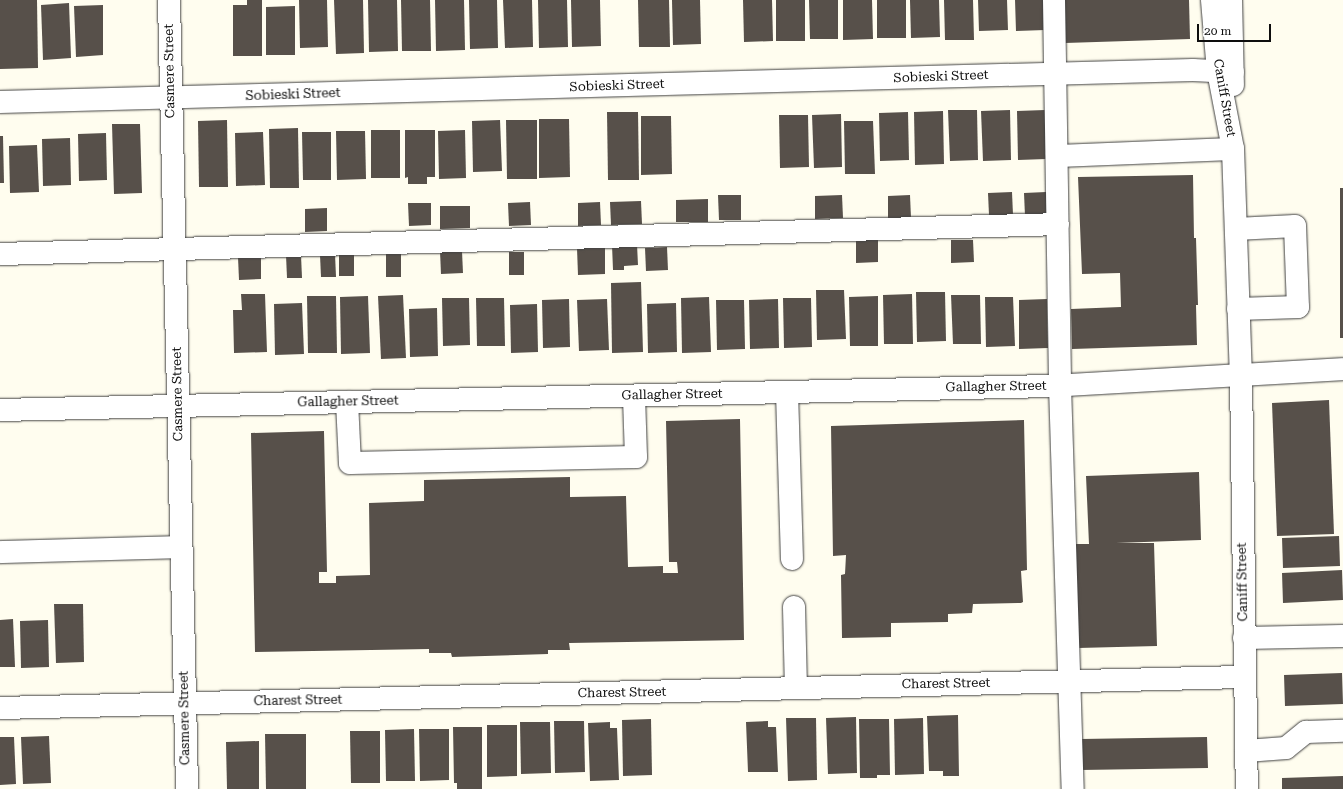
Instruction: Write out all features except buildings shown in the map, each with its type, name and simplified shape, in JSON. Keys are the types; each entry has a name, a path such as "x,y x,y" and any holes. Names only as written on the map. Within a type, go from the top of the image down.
{"street":[{"name":"Casmere Street","path":"169,0 187,789"},
{"path":"1054,0 1060,386 1073,789"},
{"name":"Caniff Street","path":"1212,0 1226,71 1233,149 1241,374 1246,789"},
{"name":"Caniff Street","path":"1226,71 1231,0"},
{"name":"Sobieski Street","path":"0,102 1197,70 1226,71"},
{"path":"1057,156 1233,149"},
{"path":"0,254 1058,224"},
{"path":"1236,229 1294,226 1298,307 1238,309"},
{"name":"Caniff Street","path":"1236,229 1241,374"},
{"name":"Gallagher Street","path":"0,410 1060,386 1343,369"},
{"path":"787,392 792,560"},
{"path":"347,402 350,463 636,456 634,396"},
{"path":"0,552 181,547"},
{"path":"794,607 796,688"},
{"path":"1244,638 1343,636"},
{"name":"Charest Street","path":"0,708 1244,677"},
{"path":"1246,751 1286,748 1306,732 1343,731"}]}
